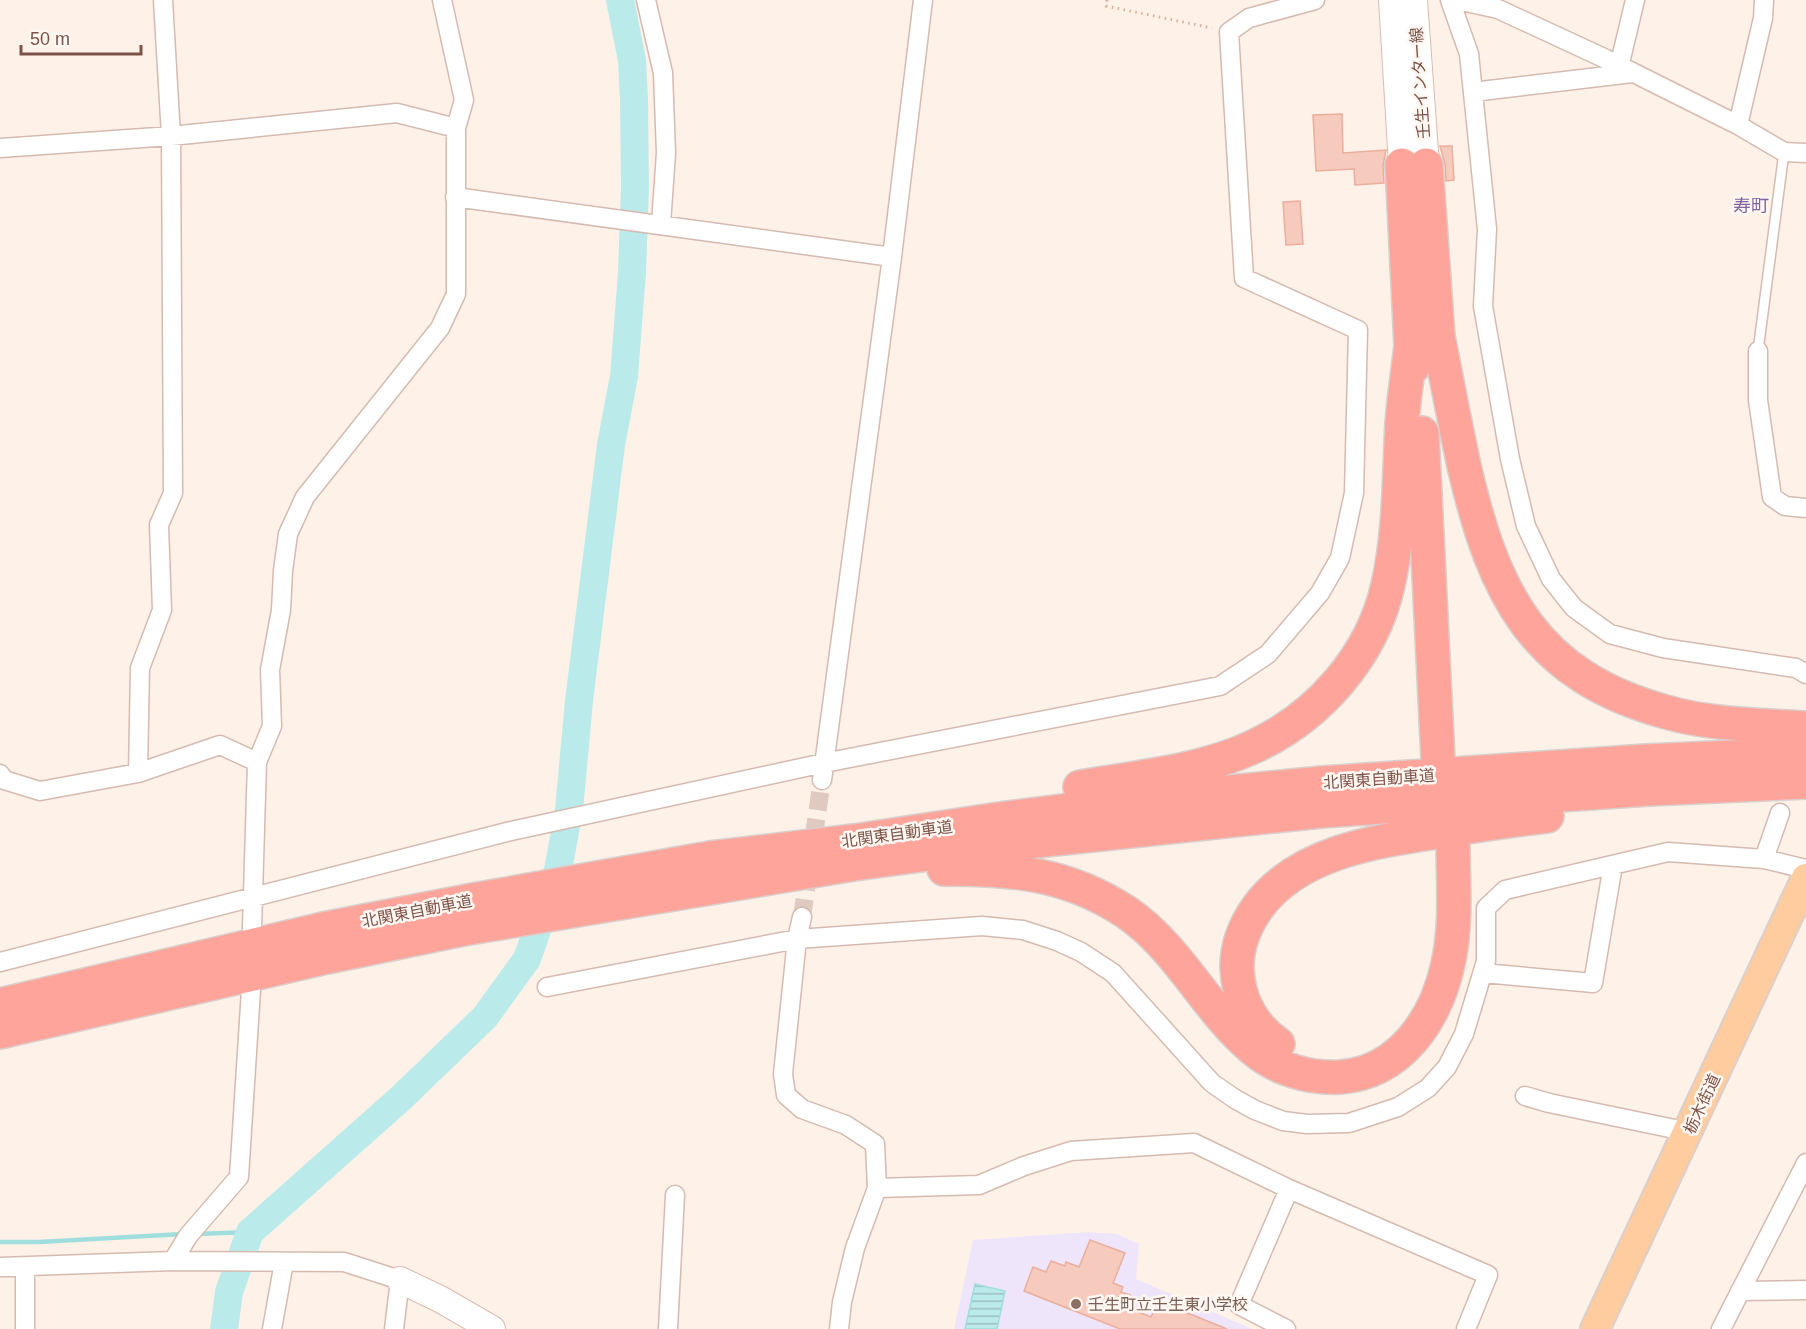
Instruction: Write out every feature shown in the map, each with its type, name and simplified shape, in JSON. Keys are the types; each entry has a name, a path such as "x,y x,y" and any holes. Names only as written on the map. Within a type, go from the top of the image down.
{"highway":[{"path":"1414,165 1424,341 1421,424 1445,758"},
{"path":"1424,341 1454,419 1480,528 1506,593 1525,622 1547,648 1573,670 1605,691 1642,705 1668,713 1708,720 1806,728"},
{"path":"710,858 850,826 1183,770 1252,747 1298,721 1317,705 1352,666 1378,618 1388,587 1398,519 1402,423 1424,341"},
{"name":"北関東自動車道","path":"591,893 710,858 854,841 1148,800 1298,785 1612,763 1806,754"},
{"name":"北関東自動車道","path":"0,1005 323,929 468,915 591,893 854,864 988,846 1322,811 1649,789 1806,782"},
{"path":"591,893 715,899 855,878 943,869 1018,871 1046,877 1076,886 1104,899 1127,913 1150,932 1173,955 1232,1029 1253,1050 1299,1073 1323,1078 1364,1073 1384,1064 1403,1051 1418,1034 1437,999 1449,963 1452,935 1446,843 1433,966 1416,1009 1403,1028 1388,1043 1349,1060 1311,1060 1290,1051 1268,1036 1252,1019 1242,999 1237,969 1240,939 1251,916 1266,896 1286,878 1316,862 1351,849 1395,838 1501,821 1648,805 1806,793"},
{"name":"北関東自動車道","path":"0,1032 327,957 468,915"}],"main road":[{"name":"壬生インター線","path":"1392,0 1414,165"},
{"name":"壬生インター線","path":"1414,0 1414,165"},
{"name":"栃木街道","path":"1595,1329 1806,878"},
{"name":"栃木街道","path":"1616,1329 1806,921"},
{"path":"400,1280 440,1299 492,1329"}],"street":[{"path":"138,773 141,668 162,610 159,525 173,493 171,136 164,0"},
{"path":"252,928 257,762 272,726 270,670 281,610 288,534 305,497 440,328 456,294 456,128 464,100 442,0"},
{"path":"646,0 663,73 666,153 654,223"},
{"path":"823,771 892,256 923,0"},
{"path":"0,962 253,896 576,816 823,771 1220,686 1268,654 1320,593 1340,558 1354,493 1358,330 1244,278 1229,32 1249,18 1315,0"},
{"path":"1450,0 1469,54 1487,229 1483,306 1510,459 1526,526 1551,579 1574,608 1610,634 1663,648 1796,668 1806,674"},
{"path":"1457,0 1498,9 1626,70 1738,126 1784,152 1806,153"},
{"path":"1626,70 1635,0"},
{"path":"1738,126 1764,0"},
{"path":"1473,92 1626,70"},
{"path":"0,147 171,136 397,113 456,128"},
{"path":"455,196 892,256"},
{"path":"1758,351 1758,400 1772,496 1785,506 1806,508"},
{"path":"0,774 4,780 40,791 138,773 220,745 257,762"},
{"path":"1764,859 1780,813"},
{"path":"547,987 797,939 982,926 1023,930 1057,940 1082,952 1113,973 1212,1083 1255,1110 1283,1121 1307,1124 1349,1123 1398,1107 1428,1088 1447,1067 1464,1034 1486,961 1486,908 1505,890 1668,852 1764,859 1806,869"},
{"path":"1483,973 1593,983 1613,865"},
{"path":"802,917 797,939 783,1074 786,1095 802,1109 846,1125 875,1144 877,1188 855,1248 842,1302 839,1329"},
{"path":"174,1262 188,1236 239,1177 251,990"},
{"path":"1525,1096 1689,1132"},
{"path":"877,1188 979,1185 1071,1150 1194,1143 1289,1189 1488,1275 1466,1329"},
{"path":"1721,1329 1802,1180 1806,1163"},
{"path":"1286,1329 1239,1305 1289,1189"},
{"path":"668,1329 675,1195"},
{"path":"0,1267 174,1262 344,1263 400,1280 394,1329"},
{"path":"272,1329 284,1262"},
{"path":"25,1267 25,1329"},
{"path":"1740,1291 1806,1290"}],"lane":[{"path":"1758,351 1784,152"}],"path":[{"path":"1107,0 1106,6 1229,32"}],"shaded area":[{"name":"壬生町立壬生東小学校","path":"1089,1232 1117,1234 1139,1244 1136,1279 1252,1329 954,1329 973,1240"}],"water":[{"path":"975,1284 1005,1291 997,1329 965,1329"}],"building":[{"path":"1342,114 1343,153 1386,150 1383,166 1384,183 1355,185 1354,169 1316,171 1313,115"},
{"path":"1440,146 1452,146 1454,180 1446,181 1445,164"},
{"path":"1300,201 1303,244 1286,245 1283,202"},
{"path":"1090,1240 1125,1253 1113,1283 1123,1287 1121,1292 1130,1295 1126,1307 1151,1317 1158,1301 1227,1329 1120,1329 1024,1291 1033,1267 1046,1272 1051,1261 1065,1266 1066,1262 1079,1267"}],"waterway":[{"path":"224,1329 229,1292 250,1232 401,1098 485,1017 527,959 558,870 569,810 579,701 611,445 624,376 632,273 635,187 634,100 632,60 620,0"},
{"path":"197,1234 250,1232"},
{"path":"0,1242 183,1234"}],"tunnel":[{"path":"802,917 822,780"}],"place":[{"name":"壬生町立壬生東小学校","path":"1076,1304"}],"district":[{"name":"寿町","path":"1751,206"}]}
